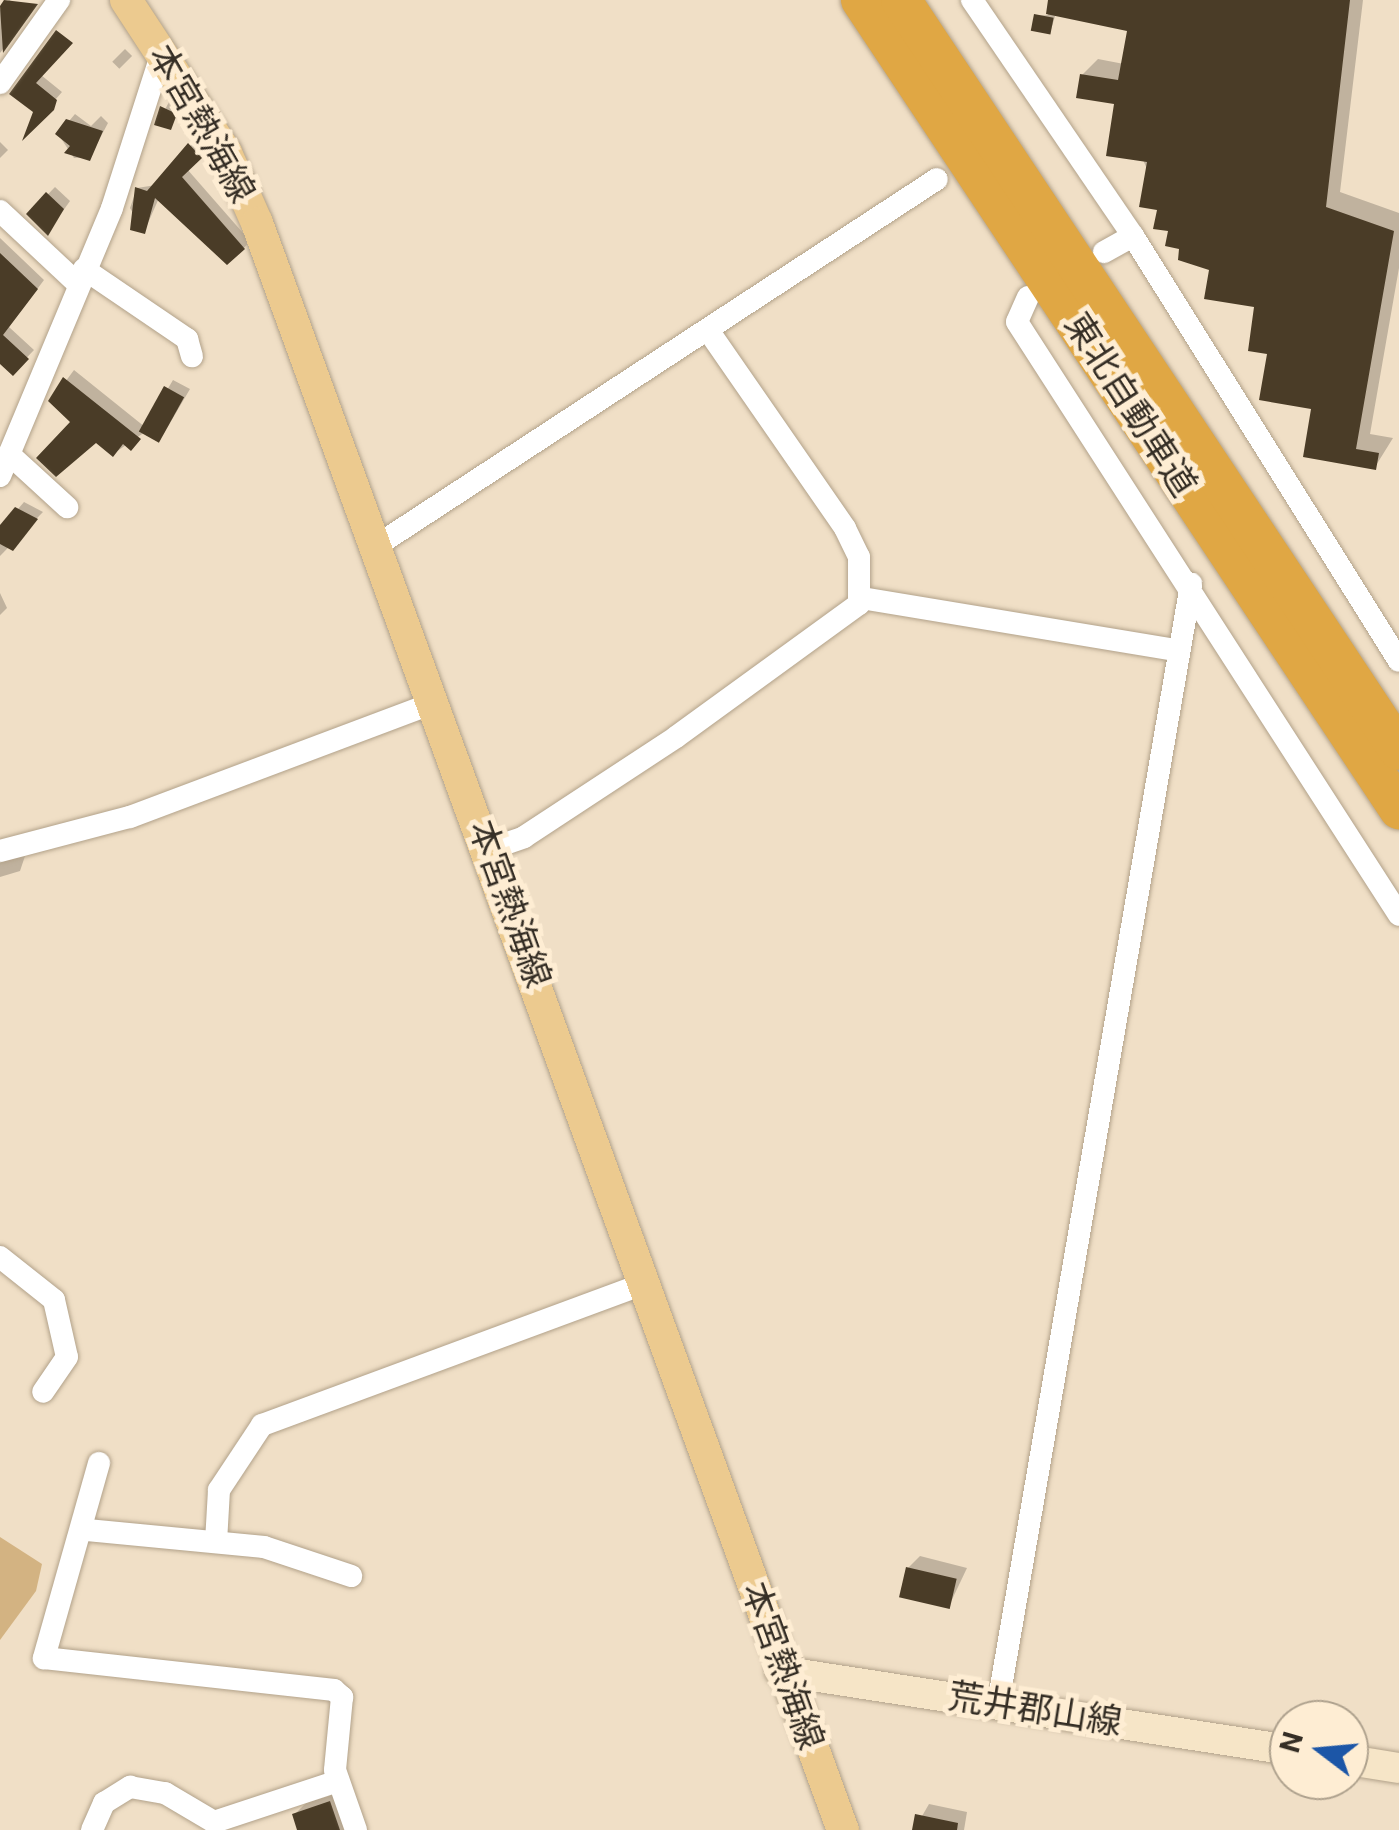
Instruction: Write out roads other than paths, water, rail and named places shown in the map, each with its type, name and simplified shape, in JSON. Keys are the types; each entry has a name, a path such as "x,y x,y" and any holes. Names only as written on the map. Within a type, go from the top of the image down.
{"highway":[{"name":"東北自動車道","path":"861,0 1399,809"},
{"name":"東北自動車道","path":"900,0 1399,750"}],"main road":[{"name":"本宮熱海線","path":"126,0 238,178 490,849 780,1672 843,1830"},
{"name":"荒井郡山線","path":"780,1672 1269,1747"},
{"path":"1369,1763 1399,1768"}],"street":[{"path":"0,83 60,0"},
{"path":"972,0 1133,236 1399,661"},
{"path":"67,508 5,465 162,52"},
{"path":"376,546 936,179"},
{"path":"0,211 80,276 187,339 192,356"},
{"path":"1104,252 1133,236"},
{"path":"1028,298 1017,322 1191,584 1399,915"},
{"path":"490,849 524,838 814,645 861,598 860,557 845,528 708,330"},
{"path":"998,1704 1176,650 1191,584"},
{"path":"861,598 1176,650"},
{"path":"0,851 130,818 434,702"},
{"path":"0,1256 54,1300 67,1357 43,1392"},
{"path":"216,1542 219,1490 262,1425 645,1283"},
{"path":"99,1463 87,1530 44,1658 334,1690 342,1697 338,1780 356,1830"},
{"path":"87,1530 282,1550 351,1576"},
{"path":"92,1830 104,1803 130,1787 164,1793 214,1822 338,1780"}]}
